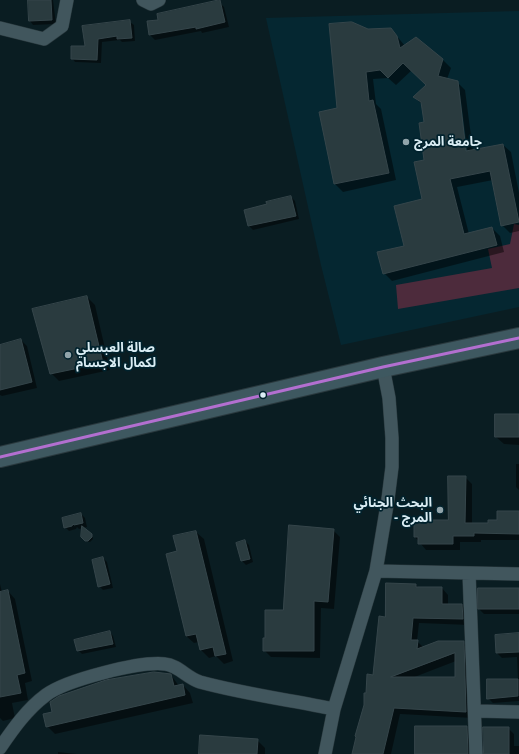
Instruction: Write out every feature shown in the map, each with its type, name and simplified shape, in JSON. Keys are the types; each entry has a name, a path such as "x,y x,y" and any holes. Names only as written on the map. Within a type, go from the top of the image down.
{"main road":[{"path":"0,457 519,338"}],"street":[{"path":"0,28 44,39 62,26 67,0"},
{"path":"143,0 151,4 159,0"},
{"path":"325,754 334,709 376,571 392,467 392,438 389,398 383,368"},
{"path":"376,571 519,574"},
{"path":"469,573 476,711 476,754"},
{"path":"0,748 28,711 46,695 61,686 110,672 159,663 167,664 176,668 200,682 334,709"},
{"path":"476,711 519,712"}],"shaded area":[{"name":"جامعة المرج","path":"519,11 519,307 341,345 321,265 266,18"},
{"path":"514,224 519,225 519,288 398,309 396,285 492,268 488,249 510,244"}],"building":[{"path":"28,0 51,0 52,20 29,21"},
{"path":"220,0 225,22 196,29 196,27 149,35 147,21 158,20 157,14"},
{"path":"130,20 132,38 117,39 117,36 98,39 97,60 71,59 71,46 85,46 82,26"},
{"path":"352,22 368,29 391,28 397,36 400,48 416,37 443,59 438,76 458,81 466,151 503,144 519,222 501,226 490,171 450,179 464,234 492,227 497,245 383,274 377,252 404,246 394,206 422,199 414,162 424,160 419,123 424,122 421,102 413,97 426,85 403,63 388,78 380,70 366,72 369,101 373,100 389,173 334,184 319,112 337,108 329,24"},
{"path":"291,196 296,216 248,226 244,210 267,204 266,202"},
{"path":"87,296 103,363 50,374 32,309"},
{"path":"21,339 32,382 0,390 0,345"},
{"path":"495,414 519,414 519,437 495,437"},
{"path":"448,476 466,476 465,523 488,523 488,520 497,520 497,511 519,511 519,534 474,533 474,536 453,536 453,544 418,544 418,537 414,537 414,520 448,520"},
{"path":"81,513 83,523 73,524 72,526 64,528 62,518"},
{"path":"289,525 334,529 328,602 314,601 314,651 263,651 263,638 265,638 265,610 283,610"},
{"path":"82,526 92,534 92,537 88,541 85,541 81,537"},
{"path":"196,531 226,654 215,656 213,647 200,650 196,634 186,636 166,554 177,551 173,536"},
{"path":"245,540 250,559 241,561 236,543"},
{"path":"103,557 110,584 98,587 92,560"},
{"path":"386,583 416,584 416,587 442,587 442,604 462,604 463,619 413,618 411,640 418,640 417,649 438,641 464,641 466,712 394,708 383,754 352,754 355,736 364,705 367,674 373,675 379,616 385,617","holes":["455,653 455,677 391,677"]},
{"path":"478,588 519,588 519,609 478,609"},
{"path":"8,590 25,673 17,675 21,693 0,697 0,592"},
{"path":"110,631 113,644 77,651 74,640"},
{"path":"519,633 519,652 496,653 495,635"},
{"path":"154,672 171,674 174,686 183,684 185,695 46,727 43,714 52,712 50,702 59,696 106,680"},
{"path":"487,679 518,679 518,696 487,699"},
{"path":"415,726 467,726 468,754 415,754"},
{"path":"483,727 509,727 509,754 484,754"},
{"path":"200,735 258,739 257,754 199,754"}],"transit line":[{"path":"0,457 383,367 519,338"}],"place":[{"name":"جامعة المرج","path":"406,142"},
{"name":"صالة العبسلي لكمال الاجسام","path":"68,355"},
{"name":"البحث الجنائي - المرج","path":"440,510"}]}
